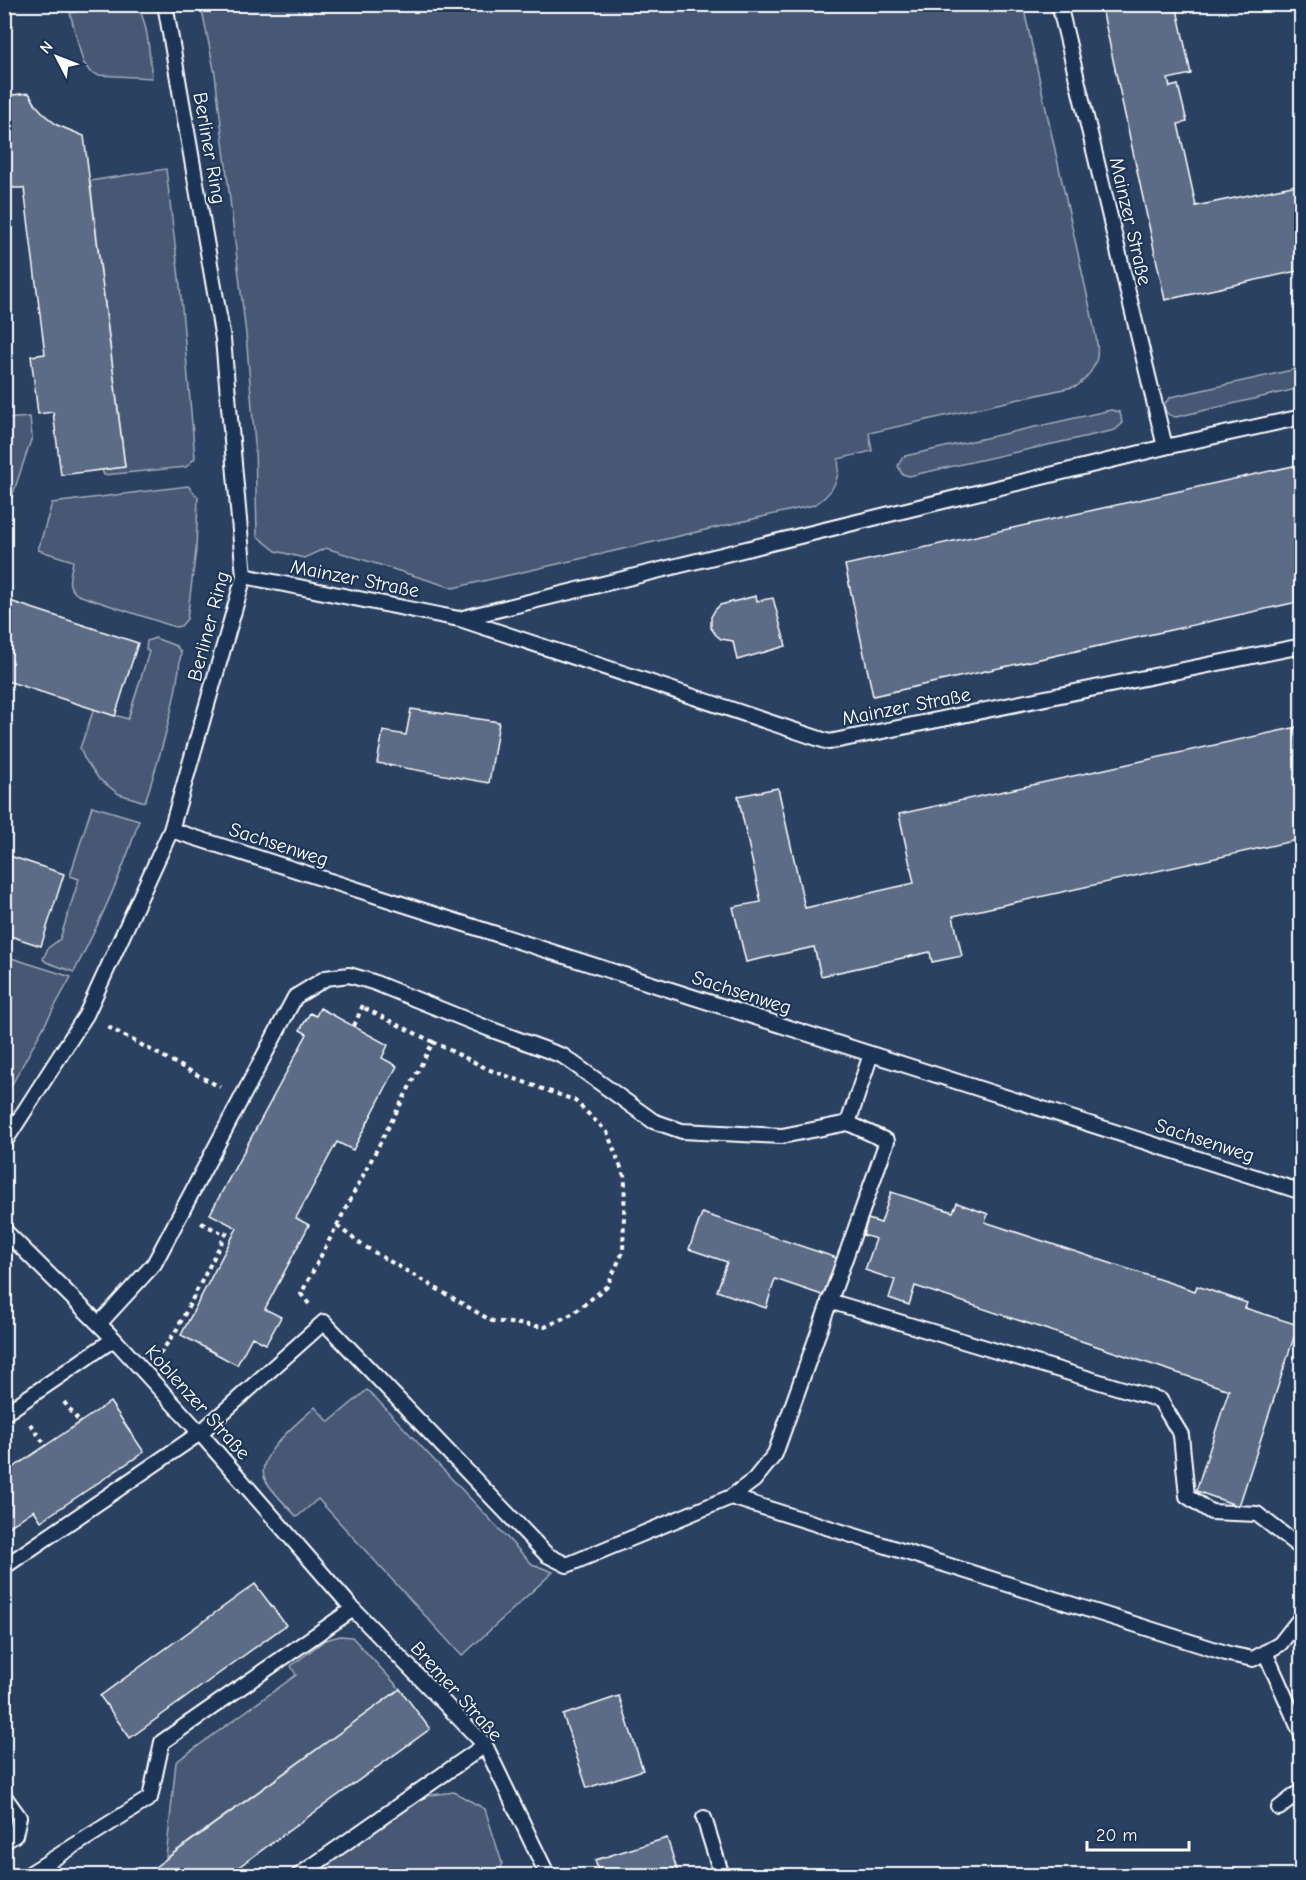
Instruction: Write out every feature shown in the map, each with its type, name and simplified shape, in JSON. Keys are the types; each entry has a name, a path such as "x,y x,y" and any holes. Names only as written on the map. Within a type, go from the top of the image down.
{"lane":[{"name":"Berliner Ring","path":"4,1143 86,1016 171,830 244,576 223,339 165,4"},
{"name":"Mainzer Straße","path":"1059,4 1165,447"},
{"name":"Mainzer Straße","path":"459,619 1165,447 1302,417"},
{"name":"Mainzer Straße","path":"244,576 459,619 829,742 1302,646"},
{"name":"Sachsenweg","path":"171,830 1302,1192"},
{"path":"4,1567 200,1433 324,1322 547,1555 567,1564 731,1497 753,1480 775,1454 887,1141 848,1123 782,1136 682,1131 653,1121 563,1056 373,982 349,975 326,978 295,997 154,1264 99,1324"},
{"path":"848,1123 872,1054"},
{"name":"Koblenzer Straße","path":"4,1230 114,1339 200,1433 353,1609"},
{"path":"830,1301 1160,1400 1181,1435 1187,1496 1211,1512 1257,1514 1302,1549"},
{"path":"4,1414 114,1339"},
{"path":"731,1497 1229,1654 1252,1659 1280,1644 1302,1616"},
{"path":"26,1875 150,1798 162,1742 353,1609"},
{"name":"Bremer Straße","path":"353,1609 485,1745 548,1875"},
{"path":"1265,1652 1302,1735"},
{"path":"298,1875 485,1745"},
{"path":"1279,1808 1302,1790"},
{"path":"4,1796 19,1817 15,1835 4,1842"},
{"path":"704,1818 722,1875"}],"path":[{"path":"337,1226 362,1245 492,1321 545,1327 574,1313 607,1286 623,1252 625,1178 607,1132 574,1100 490,1070 362,1007"},
{"path":"86,1016 242,1099"},
{"path":"324,1322 301,1294 433,1042"},
{"path":"147,1375 177,1329 230,1228"}],"shaded area":[{"path":"113,5 136,5 140,12 148,39 152,78 98,75 90,72 83,62 70,13"},
{"path":"201,5 1023,5 1092,317 1097,347 1096,362 1086,378 1077,386 869,433 872,451 838,459 838,474 834,486 814,505 453,588 326,548 304,558 276,551 257,536 255,444 246,334 215,74"},
{"path":"166,169 180,286 195,458 186,467 104,475 102,470 125,466 90,181"},
{"path":"1301,368 1301,388 1176,417 1165,411 1165,403 1171,397"},
{"path":"1111,410 1119,412 1121,416 1122,424 1115,430 909,476 902,474 898,466 905,456"},
{"path":"30,417 32,437 5,518 5,419"},
{"path":"188,486 198,497 196,550 187,619 181,626 175,627 78,595 70,584 73,561 38,550 52,503"},
{"path":"155,638 176,646 181,652 176,690 167,728 145,802 119,794 99,779 84,758 80,748 94,709 128,719 149,652 146,649 147,641"},
{"path":"92,806 139,820 110,897 74,972 43,959 48,948 60,939 79,879 70,876"},
{"path":"5,956 71,977 10,1088 5,1090"},
{"path":"367,1390 532,1564 553,1572 462,1656 318,1499 297,1517 266,1481 263,1472 265,1462 279,1441 298,1422 315,1407 329,1422"},
{"path":"340,1636 352,1637 400,1689 166,1858 176,1762 296,1675 291,1666 325,1640"},
{"path":"454,1792 485,1809 502,1863 501,1875 309,1876 416,1797"}],"building":[{"path":"1101,4 1171,4 1172,9 1177,9 1191,74 1168,79 1170,87 1178,85 1187,122 1178,124 1196,206 1302,184 1302,270 1165,300"},
{"path":"29,93 36,105 57,125 84,136 125,467 61,475 53,412 38,414 31,356 45,354 24,188 4,185 4,96"},
{"path":"1302,464 1302,601 873,696 845,565"},
{"path":"756,596 757,601 773,598 786,646 737,660 733,641 721,639 716,635 711,628 711,617 720,605"},
{"path":"4,599 138,643 115,716 4,680"},
{"path":"411,709 499,722 489,783 377,763 383,731 406,735"},
{"path":"1302,726 1302,839 953,916 962,956 932,962 930,952 821,976 814,947 746,962 733,907 761,902 738,796 778,788 805,908 914,883 899,814"},
{"path":"4,854 64,874 41,946 4,934"},
{"path":"320,1008 388,1045 382,1058 397,1066 353,1150 337,1142 296,1218 309,1225 265,1309 281,1317 266,1344 252,1337 237,1365 181,1335 237,1228 210,1214 307,1034 300,1030 310,1013 316,1016"},
{"path":"891,1192 953,1212 957,1203 988,1214 985,1222 1195,1291 1197,1286 1247,1303 1245,1308 1298,1325 1239,1506 1196,1491 1229,1390 915,1286 909,1305 889,1298 895,1280 865,1270 876,1239 863,1235 868,1219 881,1223"},
{"path":"702,1213 837,1258 825,1296 775,1279 766,1308 717,1291 727,1262 689,1249"},
{"path":"110,1402 144,1452 41,1521 34,1510 4,1530 4,1459 11,1469"},
{"path":"255,1584 286,1625 130,1738 100,1696"},
{"path":"400,1689 430,1729 226,1876 136,1876 146,1870 148,1872"},
{"path":"619,1696 643,1770 587,1788 563,1715"},
{"path":"667,1838 679,1876 600,1876 595,1860"}]}
